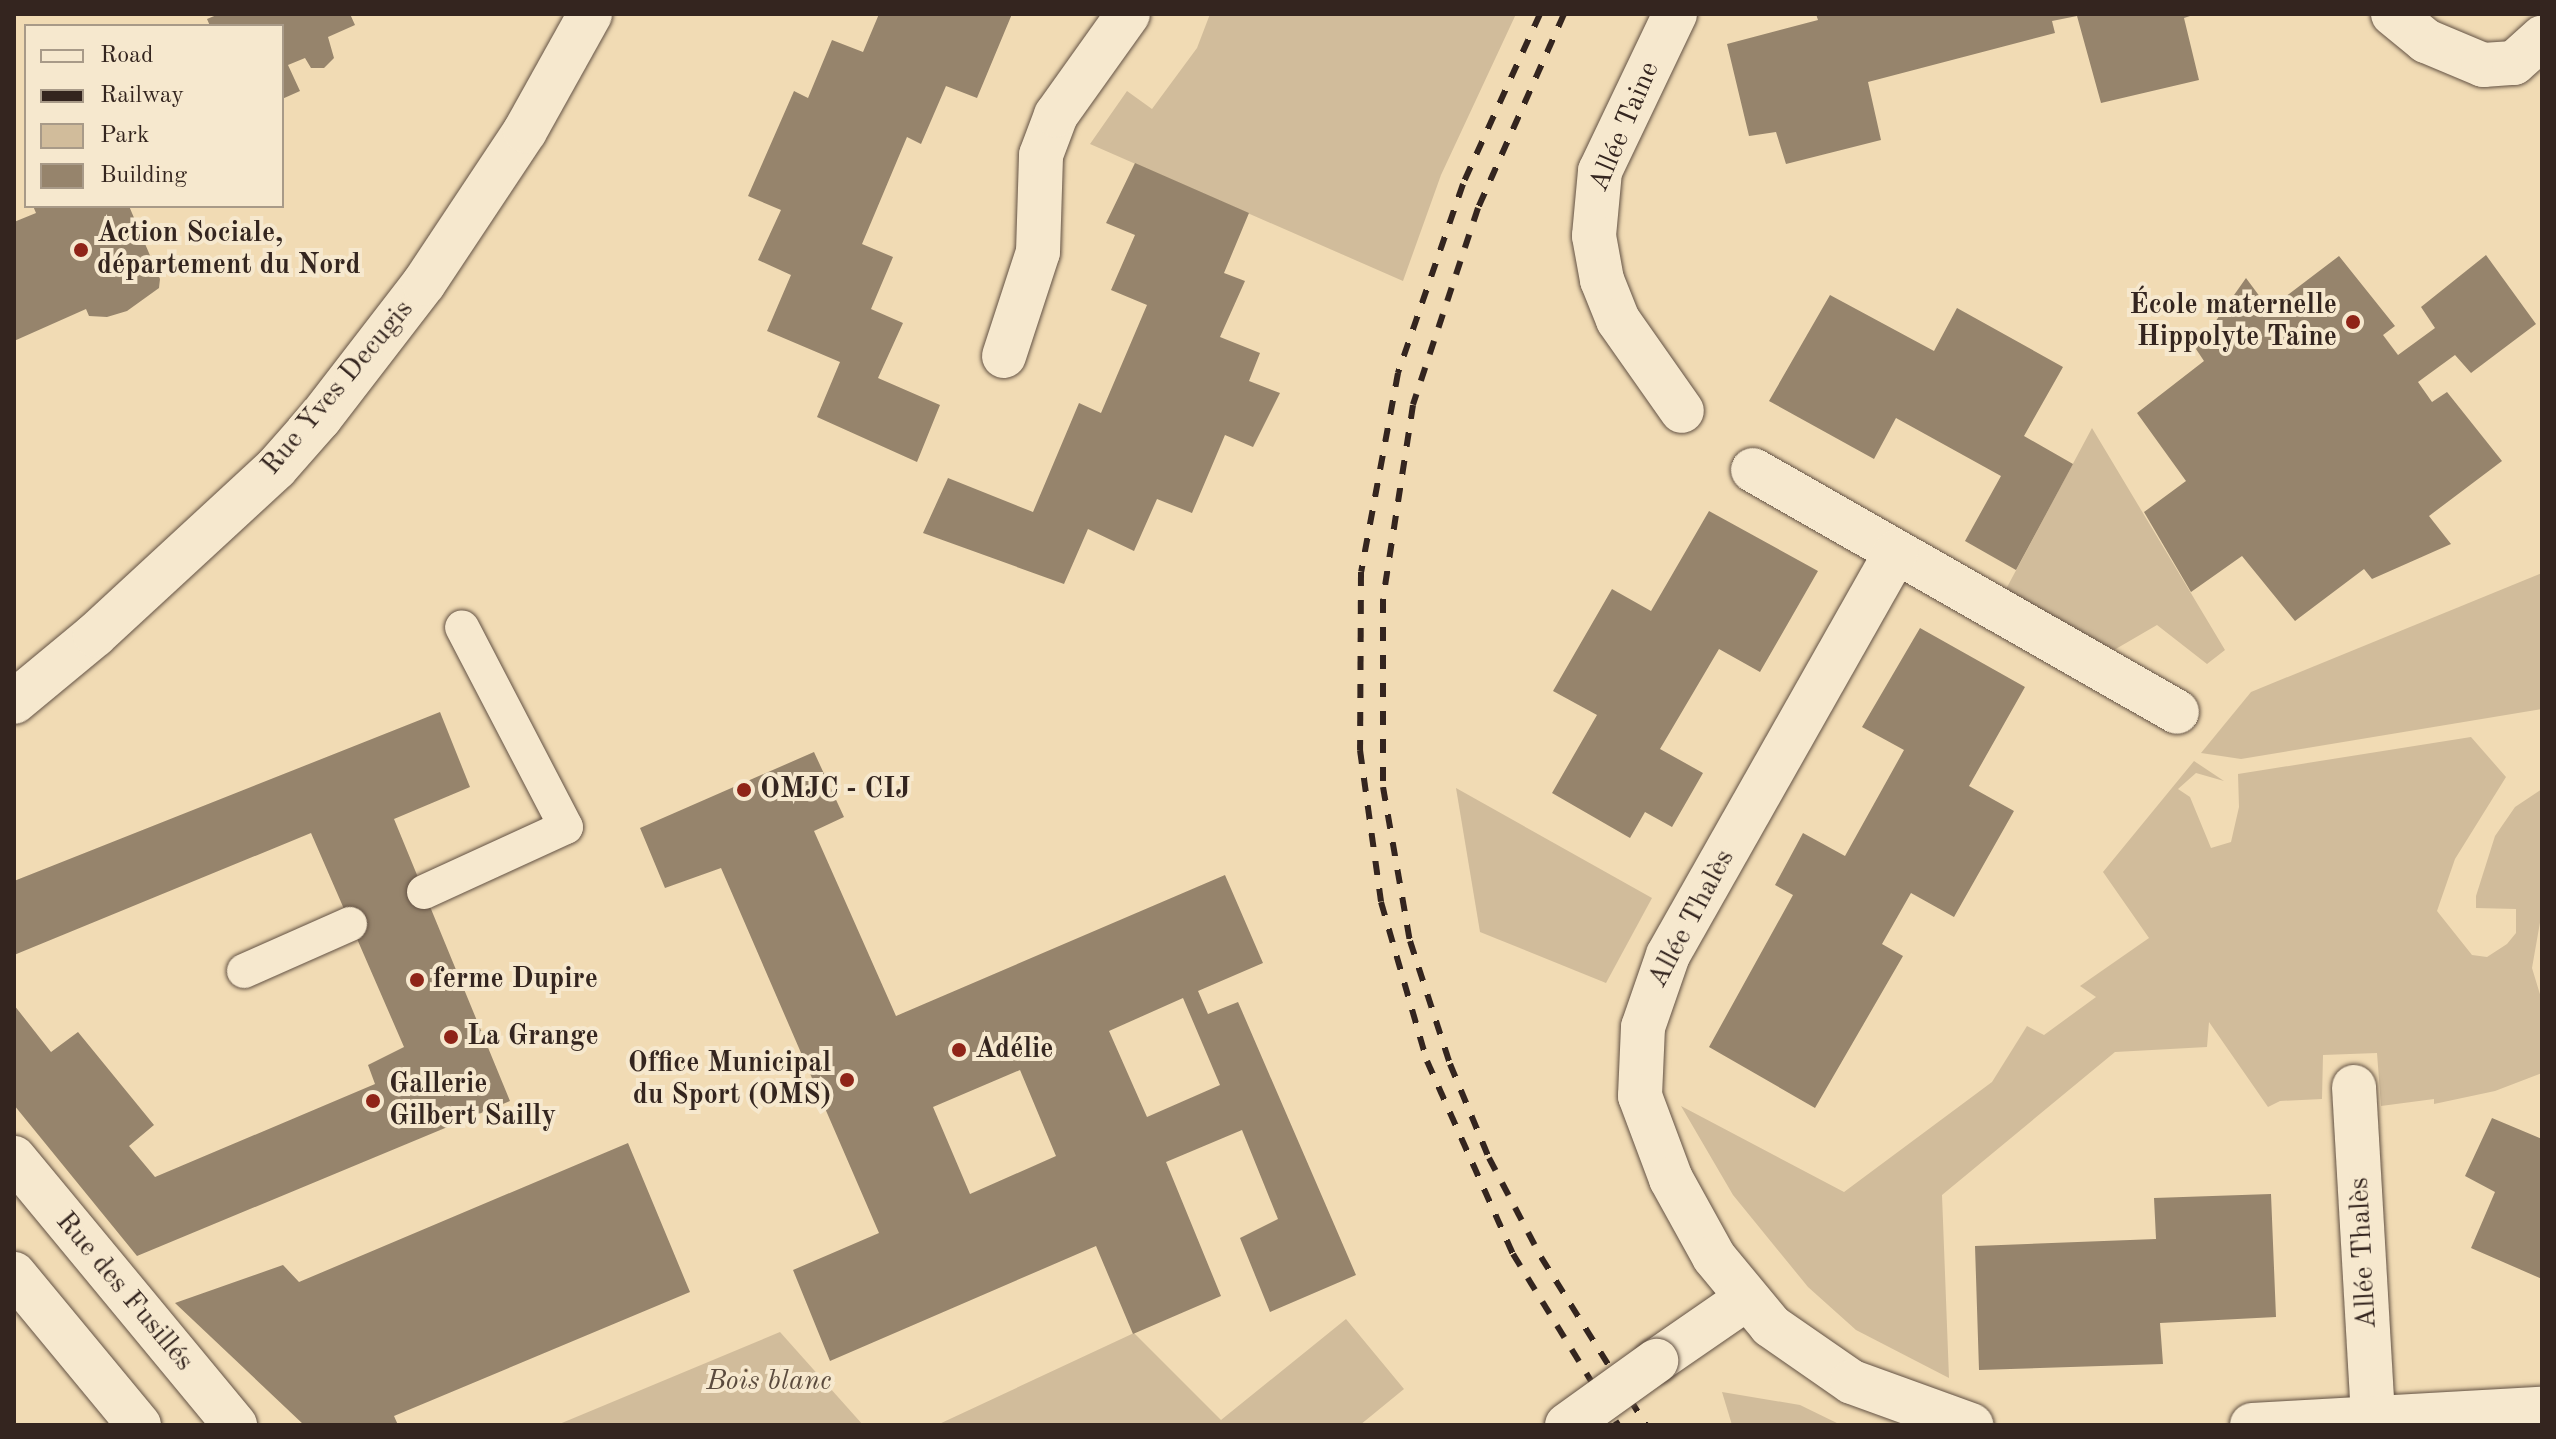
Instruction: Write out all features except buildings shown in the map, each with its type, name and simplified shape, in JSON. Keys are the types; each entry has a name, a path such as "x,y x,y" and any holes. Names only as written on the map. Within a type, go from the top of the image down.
{"street":[{"name":"Rue Yves Decugis","path":"14,702 95,635 276,468 320,418 424,283 525,131 590,14"},
{"path":"1004,356 1038,252 1041,155 1056,115 1128,14"},
{"name":"Allée Taine","path":"1675,14 1600,171 1594,236 1602,280 1618,320 1682,411"},
{"path":"2393,14 2426,41 2483,65 2514,63 2542,38"},
{"path":"1753,470 2177,712"},
{"name":"Allée Thalès","path":"1896,552 1668,955 1643,1027 1640,1096 1650,1132 1714,1257 1746,1299 1792,1345 1842,1377 1897,1402 1971,1425"},
{"name":"Allée Thalès","path":"2354,1087 2373,1419"},
{"name":"Rue des Fusillés","path":"14,1158 235,1425"},
{"path":"14,1274 139,1425"},
{"path":"1567,1425 1746,1299"},
{"path":"2252,1425 2542,1409"}],"lane":[{"path":"424,892 566,827 462,627"},
{"path":"244,971 350,924"}],"green space":[{"path":"1210,14 1516,14 1441,175 1403,281 1090,144 1127,91 1152,109 1197,48"},
{"path":"2092,428 2225,650 2207,664 2157,625 2114,650 2005,591"},
{"path":"2542,573 2542,709 2241,759 2201,753 2251,692"},
{"path":"2471,737 2506,777 2455,859 2437,911 2472,955 2487,957 2507,944 2516,933 2516,909 2476,908 2476,896 2495,836 2515,807 2542,789 2542,911 2532,968 2542,1001 2542,1073 2495,1091 2434,1104 2434,1099 2381,1106 2377,1053 2323,1055 2322,1099 2280,1101 2268,1107 2209,1022 2207,1047 2115,1052 1942,1195 1949,1378 1856,1330 1808,1287 1733,1195 1681,1106 1844,1192 1992,1082 2027,1026 2044,1035 2096,997 2080,986 2149,938 2103,872 2194,761 2224,781 2196,773 2178,789 2190,797 2211,848 2231,842 2239,807 2238,774"},
{"path":"1456,788 1652,898 1606,983 1480,932"},
{"path":"1346,1319 1404,1389 1360,1425 937,1425 1134,1333 1221,1420"},
{"name":"Bois blanc","path":"780,1332 863,1425 557,1425"},
{"path":"1722,1392 1800,1405 1841,1425 1732,1425"}],"railway":[{"path":"1540,14 1463,184 1398,373 1361,572 1360,750 1381,902 1427,1061 1513,1254 1618,1425"},
{"path":"1564,14 1478,208 1413,405 1383,599 1383,787 1410,941 1450,1064 1489,1158 1541,1257 1646,1425"}],"place":[{"name":"Action Sociale, département du Nord","path":"81,250"},
{"name":"École maternelle Hippolyte Taine","path":"2353,322"},
{"name":"OMJC - CIJ","path":"744,790"},
{"name":"ferme Dupire","path":"417,980"},
{"name":"La Grange","path":"451,1037"},
{"name":"Adélie","path":"959,1050"},
{"name":"Office Municipal du Sport (OMS)","path":"847,1080"},
{"name":"Gallerie Gilbert Sailly","path":"373,1101"}]}
